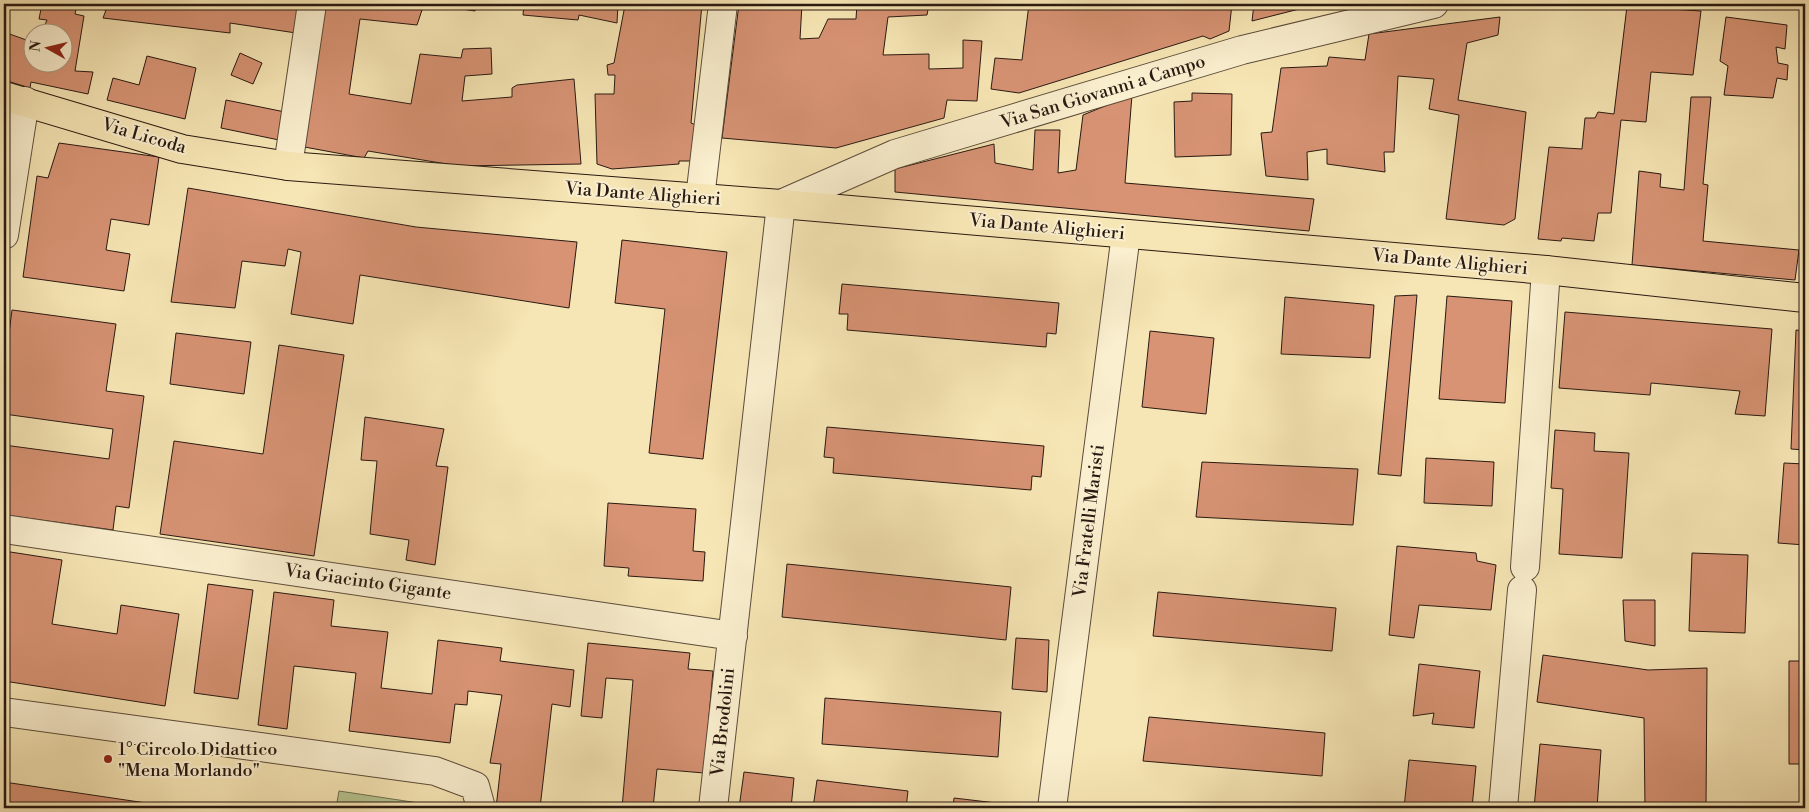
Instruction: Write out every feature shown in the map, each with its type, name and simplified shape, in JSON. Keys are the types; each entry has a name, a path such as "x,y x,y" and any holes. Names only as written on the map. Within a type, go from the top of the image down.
{"main road":[{"name":"Via Licoda","path":"14,98 182,149 288,166"},
{"name":"Via Dante Alighieri","path":"288,166 781,204 1546,270 1805,298"}],"street":[{"path":"288,166 312,4"},
{"path":"700,198 723,4"},
{"name":"Via San Giovanni a Campo","path":"781,204 895,154 1242,50 1434,4"},
{"path":"4,235 14,98"},
{"name":"Via Brodolini","path":"714,808 781,204"},
{"name":"Via Fratelli Maristi","path":"1058,807 1126,234"},
{"path":"1503,808 1524,578 1546,270"},
{"name":"Via Giacinto Gigante","path":"4,529 733,636"},
{"path":"4,712 435,771 475,786 481,808"}],"green space":[{"path":"339,791 432,805 431,808 336,808"}],"building":[{"path":"42,4 77,4 75,14 84,16 75,71 93,72 88,94 31,82 30,88 4,80 4,32 22,38 22,72 72,72 72,22 46,22 47,20 39,19"},
{"path":"79,4 300,4 296,33 230,23 230,33 103,18 106,10"},
{"path":"322,4 424,4 417,25 360,19 349,94 411,104 420,54 461,58 463,49 491,48 492,74 465,76 462,101 512,97 512,88 517,85 574,79 581,164 459,166 368,151 364,158 299,146"},
{"path":"430,4 476,4 475,11"},
{"path":"524,4 618,4 617,23 579,15 578,20 523,15"},
{"path":"642,4 702,4 691,123 696,125 697,161 679,161 679,164 612,169 597,164 595,94 614,94 615,75 608,75 607,65 614,63 625,5 641,7"},
{"path":"739,4 802,4 800,39 819,38 828,19 856,19 857,4 929,4 927,15 888,17 883,55 929,54 929,69 963,68 963,40 982,41 977,101 947,100 944,118 836,148 722,138"},
{"path":"1029,4 1061,8 1091,4 1232,4 1229,31 1210,39 1203,36 1019,93 991,89 995,58 1022,60"},
{"path":"1254,4 1319,4 1252,21"},
{"path":"1627,6 1701,11 1693,75 1651,72 1646,122 1621,120 1611,213 1598,213 1594,241 1562,238 1561,241 1538,239 1549,147 1582,149 1585,118 1595,118 1598,112 1614,114"},
{"path":"1500,17 1498,35 1467,43 1458,100 1526,112 1515,219 1504,225 1446,219 1459,115 1429,109 1434,79 1398,76 1394,152 1384,152 1385,172 1327,164 1327,149 1307,152 1308,180 1266,176 1261,133 1272,132 1281,68 1327,66 1329,57 1365,60 1369,34"},
{"path":"1726,17 1787,25 1785,49 1776,47 1778,63 1788,65 1787,80 1777,78 1773,98 1724,95 1728,66 1720,61"},
{"path":"240,53 262,63 253,84 231,75"},
{"path":"147,56 196,68 185,119 107,100 113,78 139,85"},
{"path":"1192,93 1232,94 1231,155 1175,157 1174,102 1192,101"},
{"path":"1132,95 1125,183 1314,199 1309,231 895,192 895,169 994,144 995,163 1033,170 1035,130 1060,130 1058,173 1076,170 1083,115"},
{"path":"1691,97 1711,97 1703,184 1708,185 1703,241 1799,250 1795,280 1632,265 1639,171 1661,174 1660,187 1684,190"},
{"path":"226,100 285,112 279,140 221,128"},
{"path":"59,143 159,157 149,225 111,219 106,250 130,254 124,291 23,277 37,176 48,178"},
{"path":"188,188 416,227 577,242 569,308 360,275 353,324 291,314 301,252 288,249 285,266 242,261 235,308 171,302"},
{"path":"622,240 727,252 703,459 649,453 665,309 615,303"},
{"path":"842,284 1059,303 1056,334 1047,333 1046,347 847,330 848,314 839,314"},
{"path":"1417,295 1401,476 1378,474 1395,296"},
{"path":"1447,296 1512,301 1505,403 1439,399"},
{"path":"1285,297 1374,305 1370,358 1281,354"},
{"path":"12,310 116,324 106,391 144,396 129,508 116,506 113,530 4,515 4,445 109,459 113,429 4,414 4,372"},
{"path":"1565,312 1772,329 1765,416 1735,414 1740,391 1651,383 1650,395 1559,388"},
{"path":"1796,330 1805,331 1805,450 1791,449"},
{"path":"1150,331 1214,338 1206,414 1142,407"},
{"path":"176,333 251,342 244,394 170,384"},
{"path":"279,345 344,355 314,556 160,534 174,441 263,454"},
{"path":"365,417 444,429 436,466 448,467 435,565 406,560 409,540 370,534 377,461 361,460"},
{"path":"827,427 1044,446 1041,477 1032,476 1031,490 833,473 834,458 824,457"},
{"path":"1555,430 1595,433 1594,451 1629,453 1622,558 1559,554 1563,489 1551,488"},
{"path":"1426,458 1494,462 1492,506 1424,503"},
{"path":"1202,462 1358,469 1353,525 1196,517"},
{"path":"1784,463 1805,464 1805,545 1778,543"},
{"path":"608,503 696,509 693,551 705,552 703,581 628,576 629,568 604,566"},
{"path":"1397,546 1476,553 1477,561 1496,565 1491,610 1419,605 1414,638 1389,635"},
{"path":"4,551 62,560 52,624 117,634 121,605 179,614 165,706 4,681"},
{"path":"1692,553 1748,555 1745,633 1689,631"},
{"path":"787,564 1011,587 1006,640 782,617"},
{"path":"208,584 253,590 238,699 194,693"},
{"path":"274,592 334,600 331,626 388,632 381,688 432,694 438,640 502,648 500,661 574,670 570,707 552,704 540,808 496,808 501,764 490,763 502,695 468,691 467,705 455,704 450,743 349,731 356,673 294,666 287,729 258,725"},
{"path":"1158,592 1336,608 1332,651 1153,636"},
{"path":"1623,600 1655,600 1655,646 1625,641"},
{"path":"1016,638 1049,640 1047,692 1012,689"},
{"path":"588,643 690,653 688,669 713,671 704,773 657,769 653,808 622,808 633,680 606,678 602,718 581,716"},
{"path":"1543,655 1648,670 1707,668 1706,808 1645,808 1644,718 1537,702"},
{"path":"1789,661 1805,661 1805,764 1789,764"},
{"path":"1419,664 1480,671 1474,728 1432,724 1434,713 1413,716"},
{"path":"825,698 1001,712 998,757 822,744"},
{"path":"1149,717 1325,733 1322,776 1143,761"},
{"path":"1540,744 1601,750 1597,808 1534,808"},
{"path":"1409,760 1476,766 1472,808 1404,808"},
{"path":"744,772 794,778 791,808 739,808"},
{"path":"817,780 908,791 906,808 813,808"},
{"path":"4,782 180,808 4,808"},
{"path":"954,798 1030,807 1030,808 953,808"}],"place":[{"name":"1° Circolo Didattico \"Mena Morlando\"","path":"108,759"}]}
